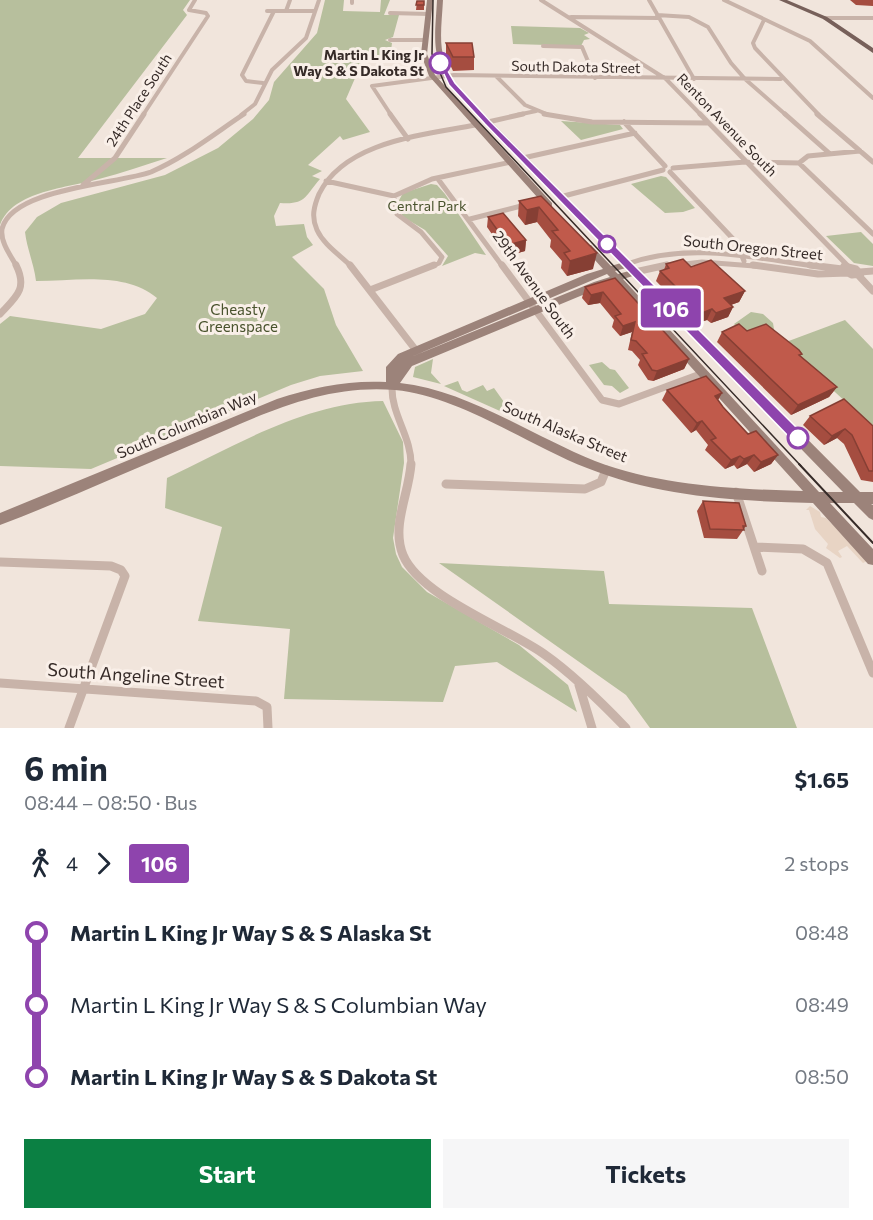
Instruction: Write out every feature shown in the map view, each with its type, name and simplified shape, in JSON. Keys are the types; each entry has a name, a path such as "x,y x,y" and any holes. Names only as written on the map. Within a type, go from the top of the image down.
{"main road":[{"path":"430,0 424,54 432,76 511,162 542,201 557,214"},
{"path":"440,0 437,52 446,75 560,197 873,514"},
{"path":"782,0 825,18 873,51"},
{"path":"579,237 873,559"},
{"path":"392,386 404,367 419,354 631,268"},
{"name":"South Alaska Street","path":"392,386 413,387 448,398 606,470 657,484 736,492 873,498"},
{"name":"South Columbian Way","path":"0,519 294,397 329,389 392,386"}],"street":[{"name":"24th Place South","path":"79,188 93,179 115,158 208,14 189,10 195,0"},
{"path":"286,11 290,0"},
{"path":"0,314 18,296 22,280 2,238 3,226 8,218 19,209 39,199 133,177 160,168 245,113 255,104 263,83 275,66 306,38 320,0"},
{"name":"Renton Avenue South","path":"541,0 666,79 846,269"},
{"path":"649,0 694,79"},
{"path":"723,0 816,45 873,98"},
{"path":"740,8 796,34"},
{"path":"267,11 315,11"},
{"path":"263,83 246,81 242,75 274,11"},
{"path":"390,13 429,14"},
{"path":"568,17 689,17 708,27 731,63 746,80 828,153"},
{"path":"825,18 873,18"},
{"path":"764,20 753,45 804,104 873,162"},
{"path":"390,40 425,40"},
{"path":"543,46 582,47 595,78"},
{"name":"South Dakota Street","path":"408,139 372,87 378,83 446,75 781,79"},
{"path":"495,76 525,105 536,111 581,121 708,123"},
{"path":"488,122 536,111"},
{"path":"624,122 664,168"},
{"path":"419,354 370,290 317,232 313,208 318,193 326,182 354,159 408,139 476,125"},
{"path":"523,158 635,133"},
{"path":"560,197 664,168 671,170 745,162 799,163 808,156 860,151"},
{"path":"326,182 394,196 408,188 438,179 511,162"},
{"path":"799,163 873,234"},
{"path":"671,170 736,243 744,261"},
{"name":"29th Avenue South","path":"438,179 470,219 531,308 598,395 610,404 622,403 703,373"},
{"path":"370,290 440,263 442,259 427,238 397,214 393,202 394,196"},
{"path":"470,219 528,205"},
{"name":"South Oregon Street","path":"631,268 675,252 709,253 806,272 846,269"},
{"name":"South Oregon Street","path":"631,268 680,262 744,261"},
{"path":"846,269 859,274 873,272"},
{"path":"859,274 873,291"},
{"path":"392,386 391,404 410,445 411,465 402,500 400,531 402,557 408,567 423,581 454,602 512,633 544,655 596,698 626,728"},
{"path":"446,484 585,489 601,482 606,470"},
{"path":"736,492 762,571"},
{"path":"755,547 805,549 815,551 822,556 873,673"},
{"path":"0,562 111,566 125,573 126,579 69,728"},
{"name":"South Angeline Street","path":"0,683 256,701 267,707 268,728"},
{"path":"579,684 592,728"}],"green space":[{"path":"0,0 190,0 183,10 187,15 78,158 167,158 108,177 29,197 7,213 0,225"},
{"name":"Cheasty Greenspace","path":"325,0 344,0 343,11 380,12 381,0 390,0 384,15 399,15 393,37 385,40 392,43 390,58 368,59 373,49 359,69 346,99 370,132 343,140 340,136 308,165 322,171 312,176 320,179 308,195 300,201 280,203 274,216 276,226 304,224 307,237 313,245 292,257 324,289 336,325 363,371 320,376 291,385 91,469 0,466 0,324 10,316 101,329 145,314 157,298 130,284 115,281 83,279 36,281 25,232 37,217 61,203 165,175 218,148 253,119 269,100 274,82 317,33"},
{"path":"511,26 580,28 589,33 584,35 590,39 584,40 581,46 513,44"},
{"path":"561,121 620,125 623,129 581,140"},
{"path":"661,176 666,177 695,208 683,212 665,213 631,184"},
{"name":"Central Park","path":"431,184 437,185 445,194 486,255 475,253 442,266 448,256 425,230 403,217 397,204 403,193"},
{"path":"861,232 873,244 873,266 854,263 826,236"},
{"path":"751,312 763,314 773,323 774,329 753,332 742,330 734,324"},
{"path":"845,320 873,349 873,427 786,347 786,342"},
{"path":"433,359 431,373 441,384 413,377 415,367"},
{"path":"602,362 615,370 629,388 620,393 612,386 604,385 589,365"},
{"path":"458,381 462,390 467,392 483,385 487,391 494,388 504,402 511,401 517,411 524,409 531,420 531,425 444,386"},
{"path":"383,401 403,442 404,463 393,538 396,554 402,567 427,592 519,645 568,685 577,712 497,662 455,666 443,702 284,699 290,629 198,621 222,527 165,508 167,478 299,417 355,403"},
{"path":"439,563 604,571 609,604 752,608 797,728 650,728 626,695"}],"shaded area":[{"path":"810,506 820,512 821,517 826,518 867,561 863,563 847,546 838,551 842,557 840,558 826,548 828,544 815,529 809,510 806,510"}],"building":[{"path":"417,1 424,1 424,5 416,5"},
{"path":"446,43 472,43 474,57 453,57"},
{"path":"541,196 597,253 570,261 564,253 570,251 552,231 558,230 539,207 527,210 519,201"},
{"path":"503,213 526,240 508,245 488,217"},
{"path":"683,259 691,267 711,260 745,291 724,298 733,307 716,313 712,309 702,313 660,271 669,268 666,264"},
{"path":"615,278 689,359 657,371 652,370 642,354 647,353 636,341 631,340 635,322 623,326 615,316 621,314 603,292 591,295 585,287"},
{"path":"739,324 747,331 766,324 799,350 802,354 799,355 837,387 798,405 722,332"},
{"path":"706,376 722,393 715,396 723,407 748,434 756,431 778,455 761,462 754,455 744,459 740,456 731,460 711,440 716,438 702,421 697,423 667,390"},
{"path":"844,399 873,426 873,471 869,471 852,435 845,429 832,436 810,416"},
{"path":"703,501 739,503 746,526 743,526 744,530 710,529"}],"tram line":[{"path":"433,0 432,54 446,87 801,466"},
{"path":"799,464 873,543"}],"bus line":[{"name":"106","path":"440,63 452,84 565,203 798,438"}],"place":[{"name":"Martin L King Jr Way S & S Dakota St","path":"440,63"}]}
